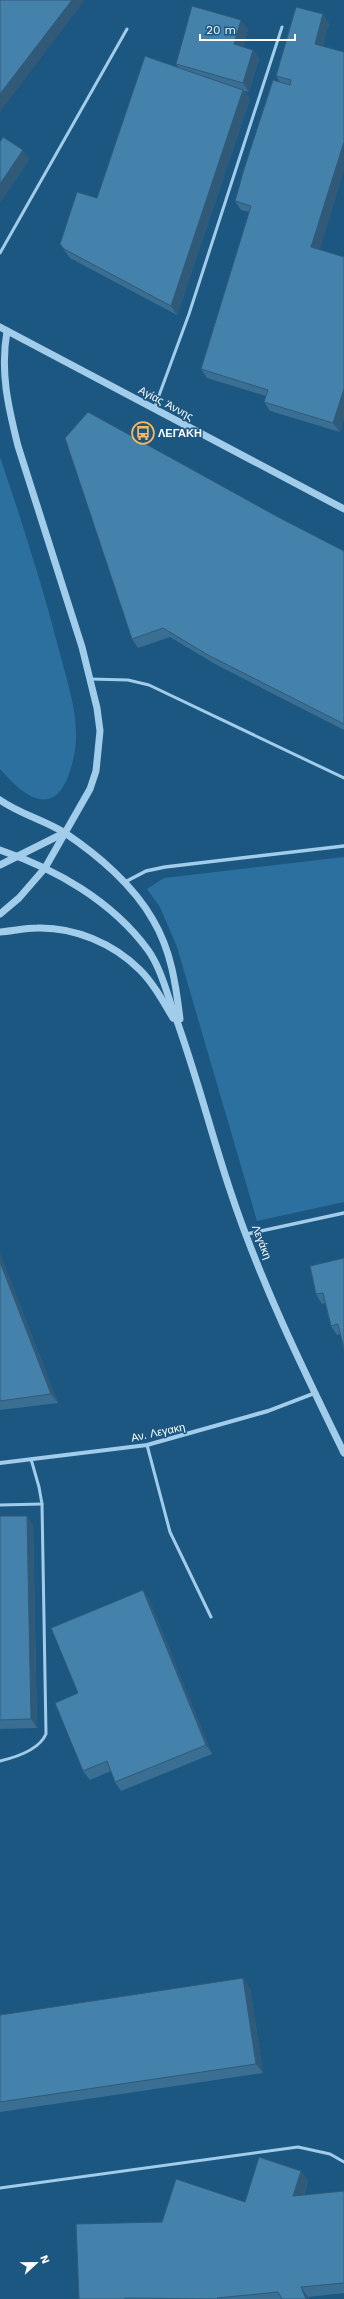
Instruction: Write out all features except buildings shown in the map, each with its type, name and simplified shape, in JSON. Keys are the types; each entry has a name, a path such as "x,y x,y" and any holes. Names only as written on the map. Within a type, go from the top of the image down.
{"street":[{"name":"Αγίας Άννης","path":"0,327 344,509"},
{"path":"0,914 19,898 45,868 90,789 96,771 100,731 90,679 75,622 18,446 10,413 2,364 2,352 7,331"},
{"path":"0,800 64,833 102,861 142,903 154,920 172,969 181,1032"},
{"path":"0,866 64,833"},
{"path":"124,883 146,871 165,867 344,846"},
{"path":"0,850 45,868 95,897 135,934 149,952 181,1032"},
{"path":"0,932 37,928 70,930 116,950 140,970 159,995 181,1032"},
{"name":"Λεγάκη","path":"181,1032 230,1190 247,1234 279,1315 344,1453"},
{"path":"247,1234 344,1213"},
{"name":"Αν. Λεγακη","path":"0,1463 147,1446 268,1411 315,1393"}],"lane":[{"path":"154,409 189,314 282,27"},
{"path":"0,253 127,29"},
{"path":"90,679 128,680 149,685 344,778"},
{"path":"147,1446 170,1532 211,1616"},
{"path":"0,1761 26,1752 42,1742 46,1734 42,1504 31,1459"},
{"path":"0,1505 42,1504"},
{"path":"0,2188 298,2147 330,2154 344,2162"}],"shaded area":[{"path":"0,457 47,604 73,704 76,724 75,749 68,776 60,791 55,796 47,799 32,797 24,792 17,787 0,769"},
{"path":"344,857 344,1202 257,1221 177,947 160,907 147,889 164,878"}],"place":[{"name":"ΛΕΓΑΚΗ","path":"143,433"}]}
